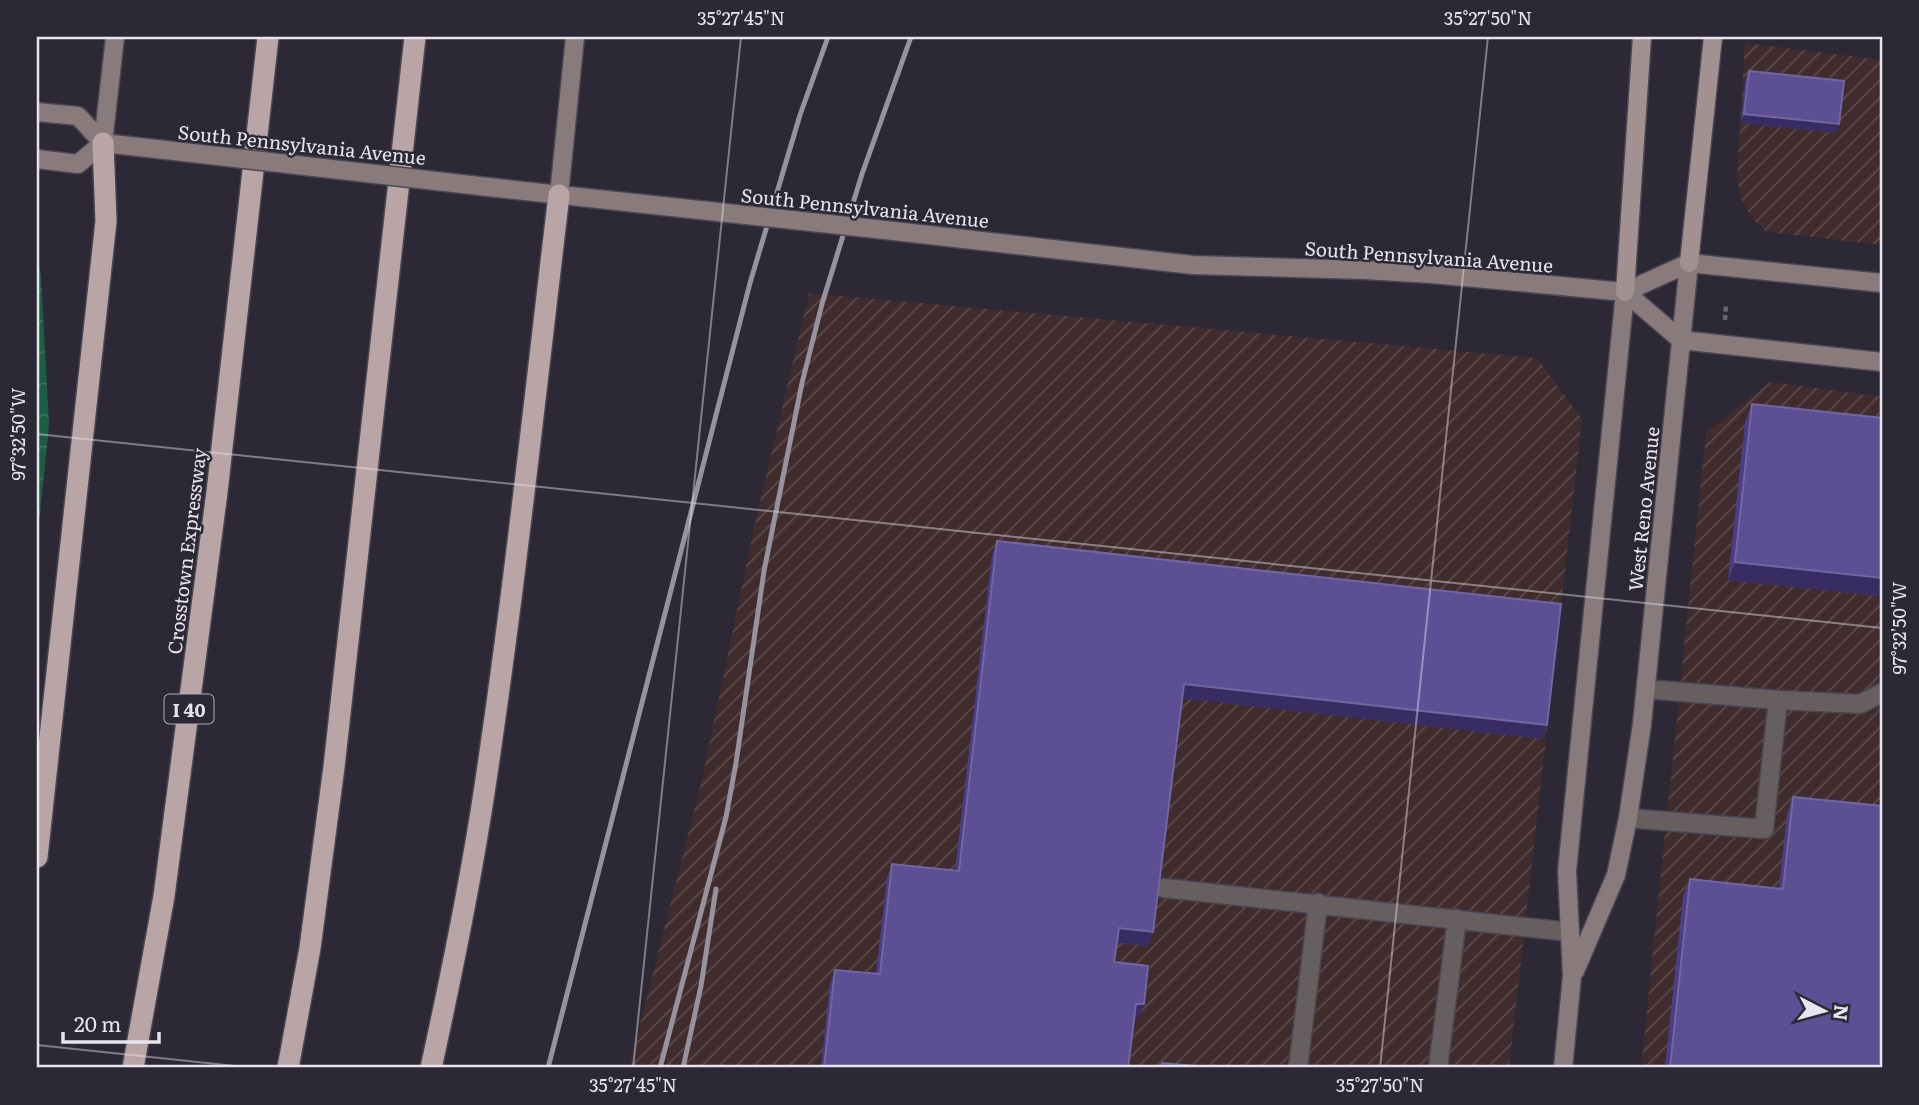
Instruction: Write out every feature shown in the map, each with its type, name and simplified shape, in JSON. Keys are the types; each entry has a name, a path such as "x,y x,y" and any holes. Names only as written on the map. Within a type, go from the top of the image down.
{"highway":[{"name":"Crosstown Expressway","path":"133,1068 164,896 216,492 268,37"},
{"path":"288,1068 310,948 334,768 415,37"},
{"path":"37,857 106,221 103,143"},
{"path":"431,1068 451,978 484,795 518,540 559,195"}],"main road":[{"path":"37,159 78,164 103,143 115,37"},
{"path":"559,195 575,37"},
{"name":"West Reno Avenue","path":"1563,1068 1572,976 1567,871 1625,292 1642,37"},
{"name":"West Reno Avenue","path":"1572,976 1616,875 1628,818 1646,689 1713,37"},
{"path":"37,112 78,116 103,143"},
{"name":"South Pennsylvania Avenue","path":"103,143 1192,265 1432,274 1625,292 1689,263"},
{"path":"1689,263 1882,283"},
{"path":"1625,292 1681,340 1882,362"}],"lane":[{"path":"1646,689 1778,701 1860,704 1882,693"},
{"path":"1628,818 1764,829 1778,701"},
{"path":"1164,888 1570,932"},
{"path":"1298,1068 1318,903"},
{"path":"1438,1068 1457,919"}],"path":[{"path":"1725,320 1726,304"}],"shaded area":[{"path":"1745,43 1882,60 1882,245 1766,232 1751,217 1740,197 1737,177"},
{"path":"809,293 1537,358 1582,419 1509,1068 629,1068 702,779 756,519"},
{"path":"1770,382 1882,397 1882,1068 1641,1068 1706,433"}],"green space":[{"path":"37,254 41,275 49,425 37,543"}],"building":[{"path":"1749,71 1844,81 1839,124 1744,114"},
{"path":"1752,404 1882,418 1882,578 1735,562"},
{"path":"997,541 1561,604 1547,725 1184,684 1153,932 1119,928 1114,962 1148,966 1144,1004 1136,1004 1128,1068 824,1068 835,970 880,974 892,864 959,871"},
{"path":"1793,797 1882,806 1882,1068 1670,1068 1690,879 1783,889"},
{"path":"1162,1063 1217,1068 1161,1068"}],"railway":[{"path":"548,1068 750,283 800,115 828,37"},
{"path":"660,1068 726,817 764,571 802,383 822,304 862,174 911,37"},
{"path":"683,1068 701,986 716,889"}]}
